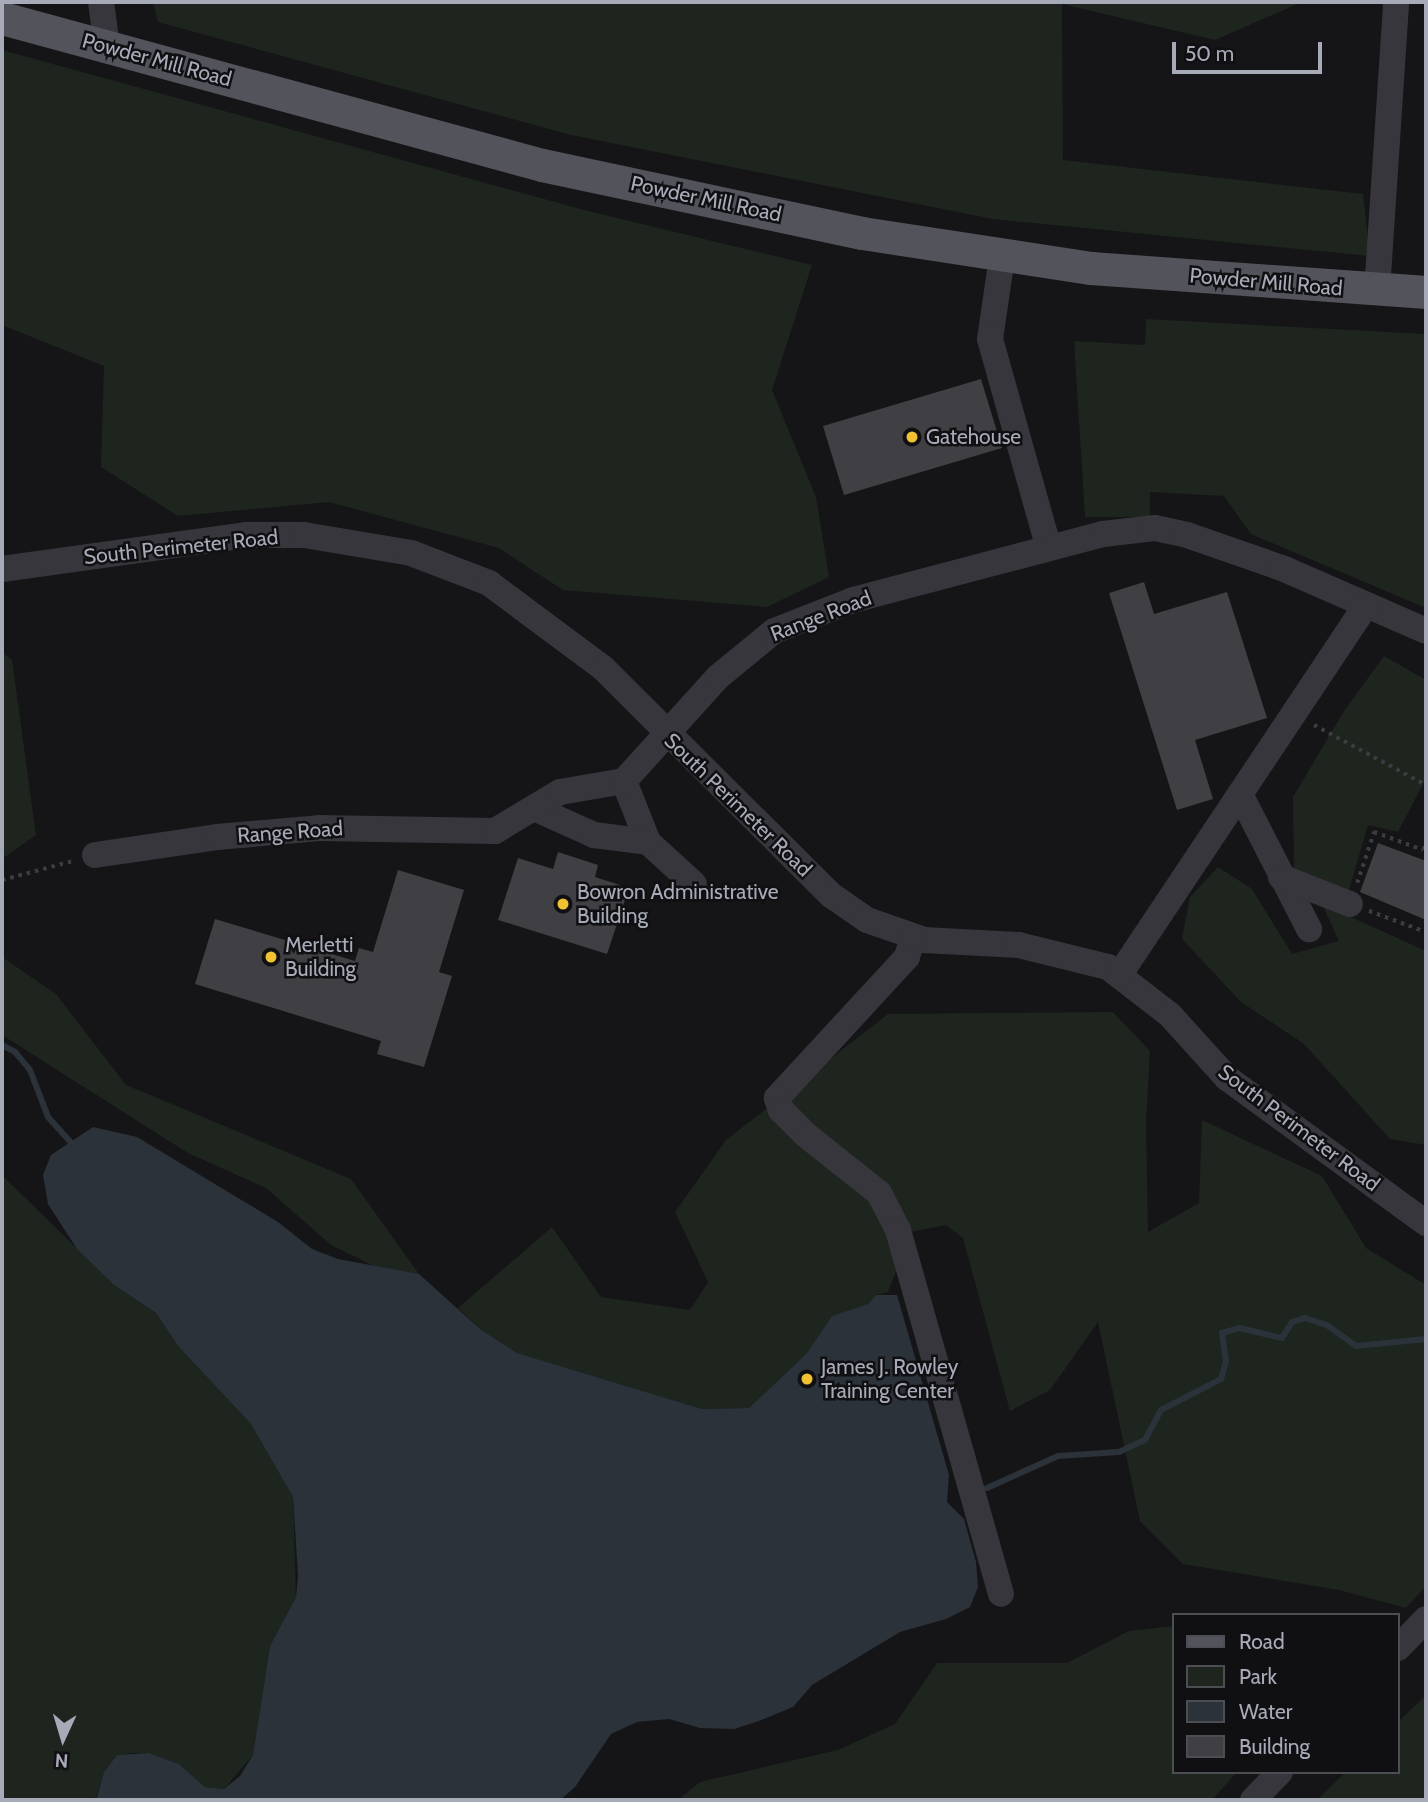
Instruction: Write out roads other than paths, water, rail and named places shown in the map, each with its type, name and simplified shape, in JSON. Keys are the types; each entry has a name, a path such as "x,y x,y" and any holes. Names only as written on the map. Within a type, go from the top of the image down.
{"main road":[{"name":"Powder Mill Road","path":"2,18 542,165 862,233 928,241 1002,257 1377,291 1426,292"}],"street":[{"path":"101,2 107,47"},
{"path":"1377,291 1396,2"},
{"path":"1002,257 990,339 1035,486 1048,545"},
{"name":"Range Road","path":"95,855 319,828 495,831 578,786 624,781 668,736 718,677 774,631 853,600 1048,545 1155,528 1282,568 1426,631"},
{"name":"South Perimeter Road","path":"2,569 269,534 329,536 411,553 489,583 526,607 603,667 668,736 831,895 880,927 914,937 1057,951 1120,974 1170,1015 1227,1078 1426,1223"},
{"path":"1120,974 1366,605"},
{"path":"624,781 648,842 694,884"},
{"path":"1240,794 1310,929"},
{"path":"537,809 594,835 648,842"},
{"path":"1281,877 1350,904"},
{"path":"914,937 907,957 777,1098 781,1110 806,1135 879,1193 898,1230 1001,1594"},
{"path":"1400,1646 1426,1619"},
{"path":"1253,1800 1278,1774"}],"water":[{"path":"93,1127 137,1137 278,1222 312,1249 338,1259 419,1274 480,1329 517,1353 702,1409 749,1408 806,1354 832,1316 868,1304 876,1295 897,1295 949,1475 947,1502 964,1519 976,1562 978,1587 970,1607 946,1619 900,1632 812,1685 793,1707 759,1721 734,1729 700,1728 669,1719 637,1722 611,1734 575,1787 560,1800 96,1800 104,1772 117,1755 149,1753 179,1764 205,1787 224,1789 240,1776 253,1755 270,1646 296,1597 298,1576 293,1497 251,1424 178,1346 156,1313 114,1285 77,1249 48,1204 43,1175 51,1155"}],"waterway":[{"path":"2,1045 15,1052 30,1070 48,1117 74,1146"},
{"path":"987,1488 1058,1456 1119,1452 1145,1440 1161,1410 1221,1379 1226,1361 1222,1333 1239,1328 1282,1338 1292,1322 1305,1318 1327,1325 1356,1346 1426,1339"}],"place":[{"name":"Gatehouse","path":"912,437"},
{"name":"Bowron Administrative Building","path":"563,904"},
{"name":"Merletti Building","path":"271,957"},
{"name":"James J. Rowley Training Center","path":"807,1379"}]}
